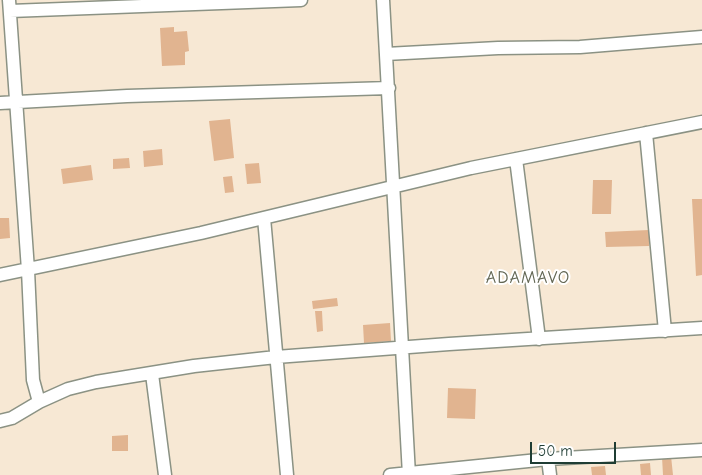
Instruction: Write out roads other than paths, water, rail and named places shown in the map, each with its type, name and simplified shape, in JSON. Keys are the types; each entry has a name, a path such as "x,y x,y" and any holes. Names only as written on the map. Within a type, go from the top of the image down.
{"street":[{"path":"39,402 33,380 28,270 15,103 10,6 301,0"},
{"path":"383,0 409,474"},
{"path":"386,54 498,48 580,47 702,37"},
{"path":"0,104 127,96 389,88"},
{"path":"0,275 264,218 394,185 702,122"},
{"path":"646,133 665,331"},
{"path":"516,159 540,339"},
{"path":"264,218 287,475"},
{"path":"0,421 12,418 39,402 68,389 152,374 276,357 702,328"},
{"path":"152,374 165,475"},
{"path":"390,475 548,459 702,450"},
{"path":"548,459 550,475"}],"district":[{"name":"ADAMAVO","path":"528,278"}]}
